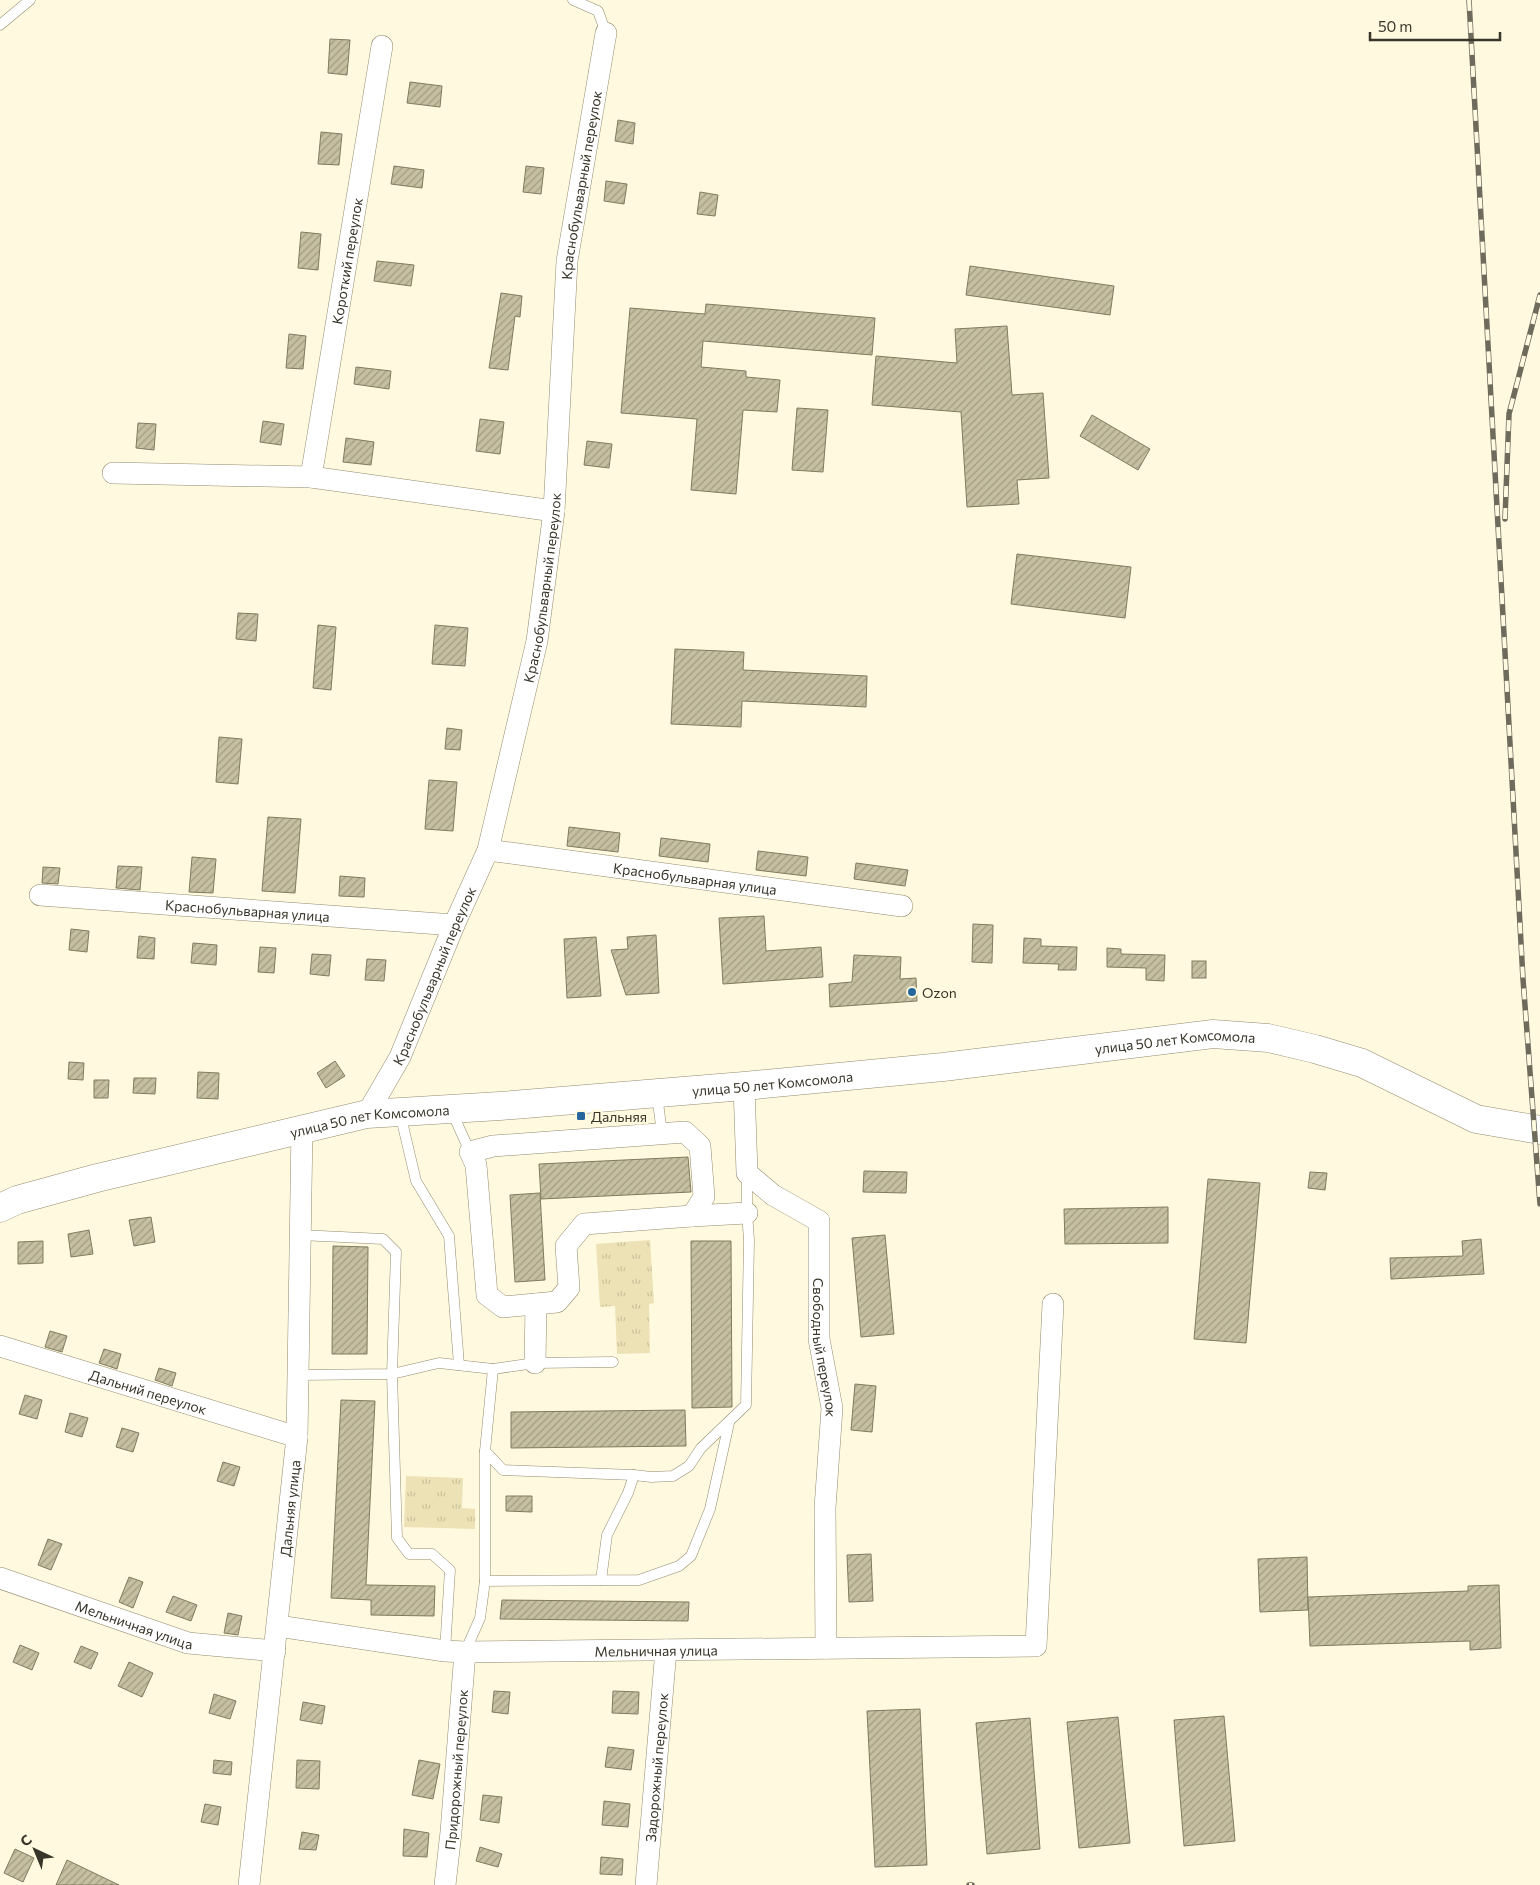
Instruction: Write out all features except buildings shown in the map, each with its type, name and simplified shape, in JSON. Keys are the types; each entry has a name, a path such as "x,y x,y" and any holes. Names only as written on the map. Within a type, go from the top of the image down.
{"street":[{"name":"Краснобульварный переулок","path":"367,1114 400,1058 454,926 488,850 537,641 554,511 567,261 606,33"},
{"name":"Короткий переулок","path":"311,477 382,46"},
{"path":"113,473 311,477 554,511"},
{"name":"Краснобульварная улица","path":"488,850 902,906"},
{"name":"Краснобульварная улица","path":"40,895 454,926"},
{"name":"улица 50 лет Комсомола","path":"0,1208 17,1200 97,1178 367,1114 744,1086 943,1067 1214,1034 1268,1038 1315,1049 1362,1063 1476,1119 1540,1130"},
{"path":"744,1086 747,1173"},
{"name":"Дальняя улица","path":"249,1885 297,1438 302,1129"},
{"path":"692,1216 704,1196 700,1146 685,1132 493,1146 470,1152 476,1165 487,1295 503,1307 557,1302 569,1288 566,1246 584,1224 747,1212"},
{"name":"Свободный переулок","path":"747,1173 773,1196 819,1221 819,1339 832,1408 825,1508 826,1648"},
{"path":"535,1363 536,1304"},
{"name":"Мельничная улица","path":"278,1626 455,1652 1036,1646 1053,1304"},
{"name":"Дальний переулок","path":"0,1346 297,1438"},
{"name":"Мельничная улица","path":"0,1578 188,1643 275,1651"},
{"name":"Задорожный переулок","path":"646,1885 666,1650"},
{"name":"Придорожный переулок","path":"445,1885 455,1652"}],"lane":[{"path":"0,25 30,0"},
{"path":"573,0 598,10 606,33"},
{"path":"657,1093 662,1134"},
{"path":"451,1109 470,1152"},
{"path":"400,1112 416,1181 449,1236 459,1365"},
{"path":"485,1451 503,1470 651,1477 673,1476 689,1466 701,1448 746,1405 749,1240 747,1173"},
{"path":"300,1235 382,1239 396,1252 392,1374 397,1538 409,1554 432,1554 450,1570 455,1652"},
{"path":"298,1375 392,1374 439,1363 494,1369 535,1363 613,1362"},
{"path":"455,1652 480,1618 485,1581 485,1451 494,1369"},
{"path":"485,1581 639,1580 679,1566 691,1556 710,1509 729,1423"},
{"path":"601,1580 607,1535 628,1493 634,1475"}],"green space":[{"path":"650,1240 654,1303 649,1304 650,1353 617,1354 615,1306 600,1307 596,1244"},
{"path":"406,1476 463,1478 462,1508 475,1509 475,1529 404,1527"}],"railway":[{"path":"1469,0 1523,979 1540,1204"},
{"path":"1505,519 1509,414 1540,295"}],"place":[{"name":"Ozon","path":"912,992"},
{"name":"Дальняя","path":"581,1116"}]}
